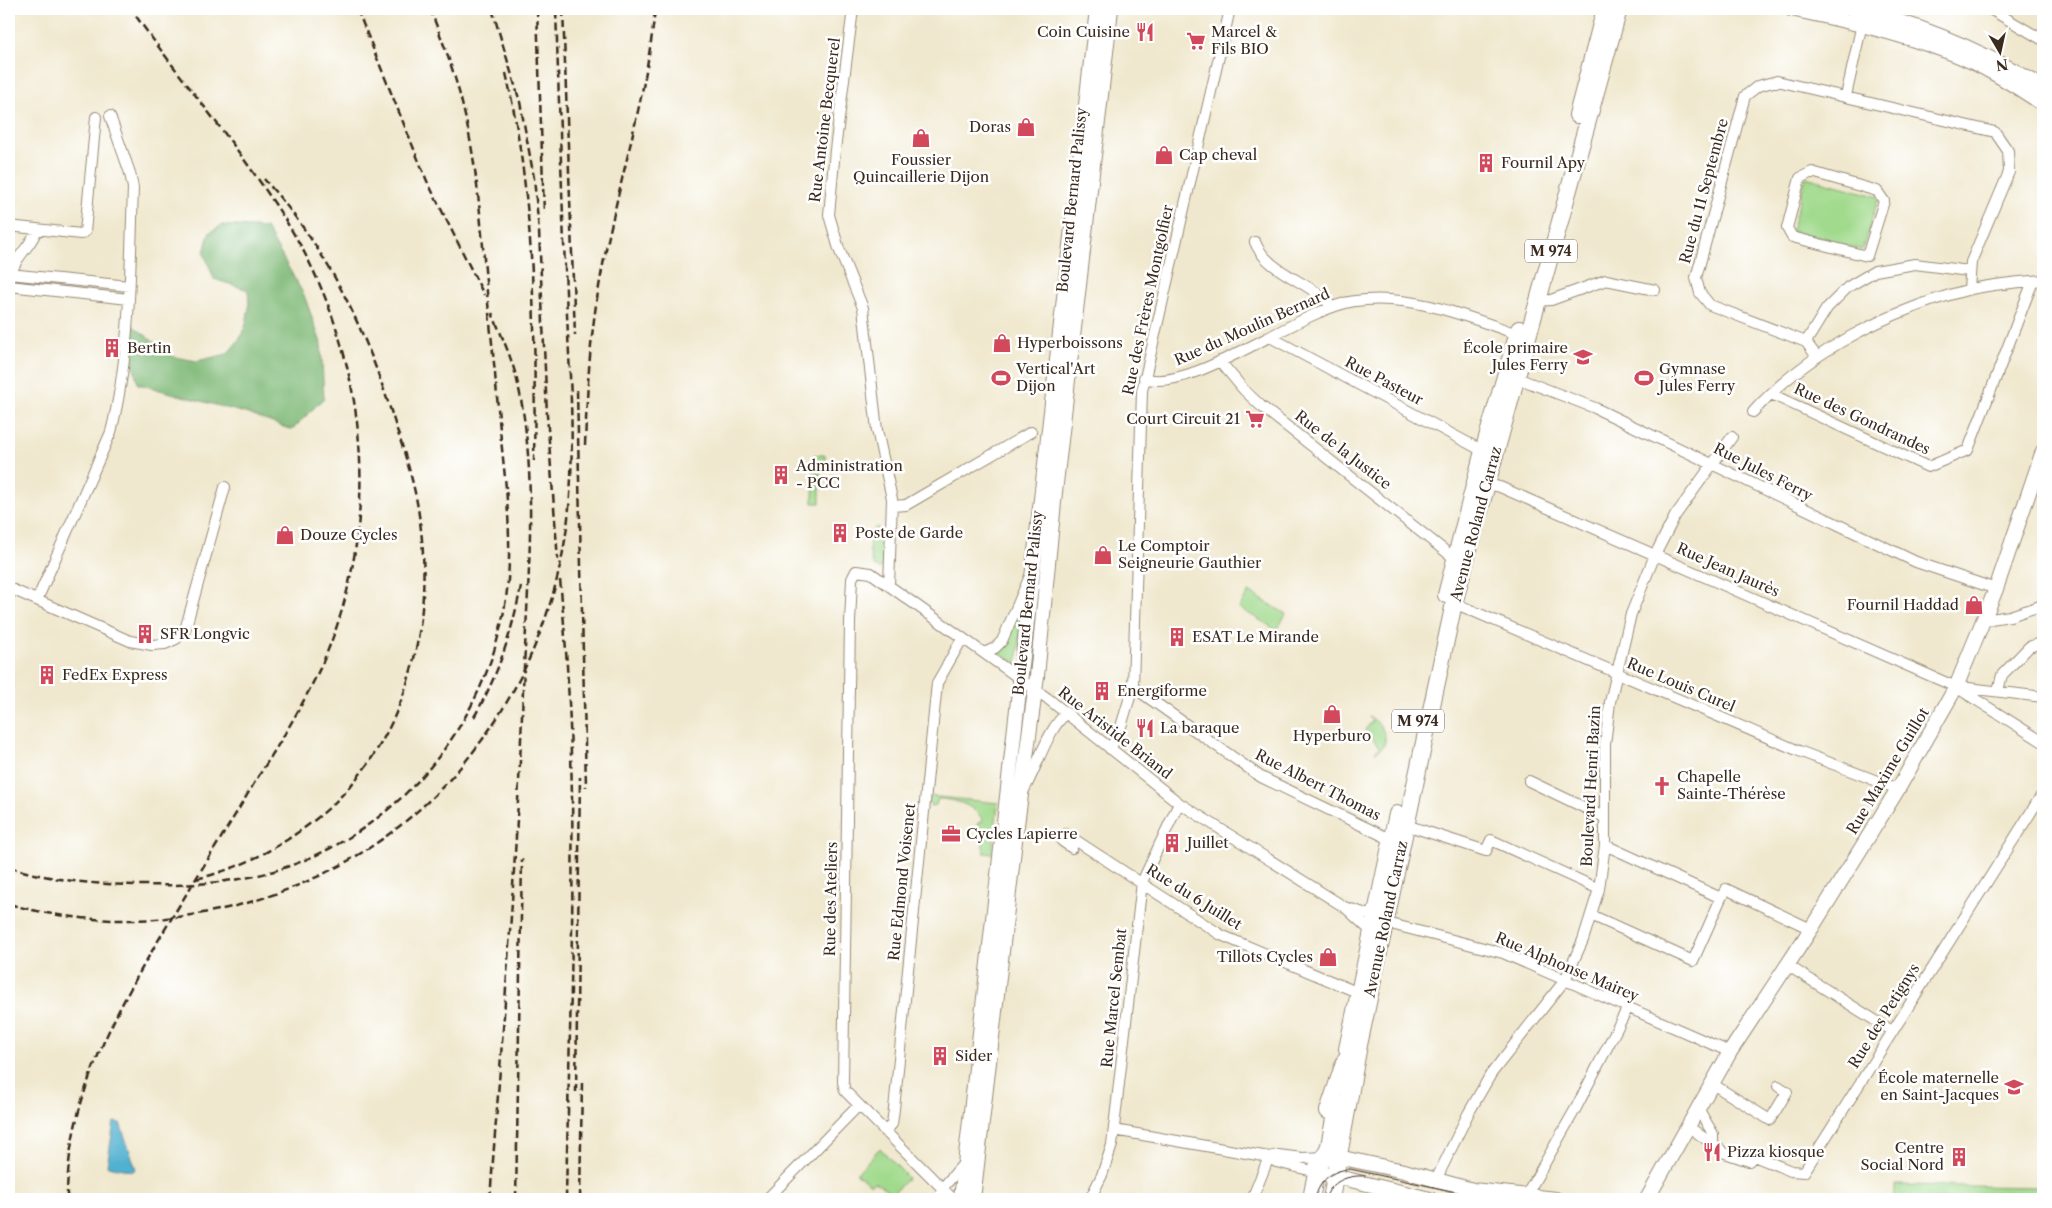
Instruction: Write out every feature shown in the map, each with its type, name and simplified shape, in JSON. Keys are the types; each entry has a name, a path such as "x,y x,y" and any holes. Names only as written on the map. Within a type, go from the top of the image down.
{"main road":[{"name":"Boulevard Bernard Palissy","path":"961,1199 1006,823 1020,679 1035,567 1097,9"},
{"name":"Boulevard Bernard Palissy","path":"973,1199 1036,690 1056,482 1111,9"},
{"name":"Avenue Roland Carraz","path":"1351,1050 1359,993 1379,929 1392,840 1454,558 1605,9"},
{"name":"Avenue Roland Carraz","path":"1311,1199 1328,1158 1329,1105 1351,1050 1379,929 1406,825 1454,603 1618,9"},
{"path":"1791,9 1861,14 1947,38 2016,71 2043,87"},
{"path":"1861,14 1947,51 2013,84 2043,104"},
{"path":"1483,451 1487,484"},
{"name":"Rue Maxime Guillot","path":"1647,1199 1714,1085 1730,1052 1811,929 1898,789 1956,687 1996,589 2043,451"},
{"name":"M 974","path":"1328,1158 1351,1050"},
{"name":"Avenue Roland Carraz","path":"1328,1158 1335,1176 1332,1197"},
{"path":"1328,1158 1436,1180 1473,1190 1556,1199"},
{"path":"1335,1176 1430,1199"}],"street":[{"name":"Rue Antoine Becquerel","path":"853,9 834,150 828,215 839,249 863,308 876,430 893,506 888,586"},
{"name":"Rue des Frères Montgolfier","path":"1110,749 1119,733 1133,687 1140,404 1144,378 1230,9"},
{"path":"1990,9 2043,40"},
{"path":"1846,96 1861,14"},
{"name":"Rue du 11 Septembre","path":"1806,342 1710,305 1700,293 1696,278 1745,96 1758,86 1776,81 1995,132 2008,151 2009,172 1969,271 1969,290"},
{"path":"37,600 111,432 120,382 129,298 133,188 130,173 110,116"},
{"path":"9,226 81,234 85,232 96,118"},
{"path":"1867,256 1792,237 1787,228 1800,178 1812,172 1877,191 1884,201 1867,256 1875,271"},
{"path":"37,229 35,236 15,263 10,274 129,286"},
{"path":"1255,242 1260,253 1295,281 1327,301 1331,306"},
{"path":"1817,357 1806,342 1827,308 1848,287 1875,271 1915,264 1969,271"},
{"path":"1537,301 1551,300 1606,280 1655,290"},
{"path":"1753,412 1771,394 1817,357 1885,320 1969,290 2038,280"},
{"name":"Rue des Gondrandes","path":"1771,394 1928,467 1960,454 1968,450 2038,280"},
{"path":"9,286 129,298"},
{"name":"Rue du Moulin Bernard","path":"1144,378 1157,381 1171,380 1220,361 1270,338 1331,306 1354,301 1376,299 1414,302 1517,334"},
{"name":"Rue Pasteur","path":"1270,338 1483,451"},
{"name":"Rue de la Justice","path":"1220,361 1239,385 1261,406 1454,558"},
{"name":"Rue Jules Ferry","path":"1517,378 1595,408 1916,562 1996,589"},
{"path":"893,506 906,504 1031,432"},
{"name":"Boulevard Henri Bazin","path":"1436,1180 1468,1114 1491,1074 1565,980 1583,940 1599,889 1606,845 1604,818 1605,745 1616,674 1631,614 1675,516 1732,437"},
{"name":"Rue Jean Jaurès","path":"1487,484 1500,487 1956,687"},
{"path":"9,588 130,641 152,645 165,644 176,639 185,630 225,487"},
{"name":"Boulevard Bernard Palissy","path":"984,653 996,648 1002,641 1035,567"},
{"name":"Rue des Ateliers","path":"871,573 859,570 852,576 845,1091 953,1199"},
{"name":"Rue Aristide Briand","path":"871,573 1067,713 1180,803 1379,929"},
{"name":"Rue Louis Curel","path":"1454,603 1799,752 1898,789"},
{"path":"1984,620 2010,616 2043,605"},
{"name":"Rue Edmond Voisenet","path":"885,1132 892,1124 894,1109 936,684 962,638"},
{"path":"1998,691 2002,674 2029,647 2043,642"},
{"name":"Rue Albert Thomas","path":"1133,687 1261,777 1392,840"},
{"path":"1956,687 2043,697"},
{"path":"1956,687 2043,742"},
{"path":"1023,792 1035,771 1055,723 1067,713"},
{"path":"1529,781 1604,818"},
{"name":"Rue des Petignys","path":"1689,1127 1725,1153 1749,1161 1754,1156 1791,1171 1804,1172 2043,793"},
{"name":"Rue Marcel Sembat","path":"1090,1199 1107,1162 1114,1130 1142,882 1180,803"},
{"path":"1406,825 1486,851 1491,840 1599,889"},
{"name":"Rue du 6 Juillet","path":"1072,848 1062,842 1066,834 1221,935 1359,993"},
{"path":"1606,845 1811,929"},
{"path":"1591,915 1693,961 1723,893"},
{"name":"Rue Aristide Briand","path":"1346,908 1379,929"},
{"name":"Rue Alphonse Mairey","path":"1379,929 1503,953 1627,1009 1730,1052"},
{"path":"1787,965 1892,1031"},
{"path":"1526,1196 1576,1108 1627,1009"},
{"path":"1714,1085 1770,1120 1787,1092 1778,1086"},
{"path":"767,1199 859,1105"},
{"path":"1699,1110 1713,1134 1713,1145"},
{"path":"1114,1130 1269,1157 1276,1162 1328,1158"},
{"path":"1252,1199 1269,1157 1278,1154 1302,1158 1328,1158"},
{"path":"937,1199 965,1162"}],"green space":[{"path":"1806,177 1879,197 1862,250 1791,231"},
{"path":"222,225 266,228 304,295 321,343 324,398 292,430 245,413 138,384 130,351 132,325 174,357 197,361 227,354 238,341 245,328 249,308 248,290 214,279 204,253 209,233"},
{"path":"814,455 825,455 825,467 820,468 820,503 813,503"},
{"path":"877,527 884,535 883,564 880,569 874,566 870,550 871,533"},
{"path":"1249,592 1286,614 1277,630 1239,608"},
{"path":"1024,602 1017,664 998,652"},
{"path":"1369,717 1379,724 1385,739 1381,749 1375,752 1379,747 1365,730 1372,721"},
{"path":"929,796 998,803 992,854 984,853 982,837 977,824 983,820 974,810 958,802 938,799 936,805 930,806"},
{"path":"880,1148 908,1178 890,1197 886,1189 875,1182 871,1184 856,1174"},
{"path":"1894,1185 2043,1187 2043,1199 1894,1199"}],"water":[{"path":"114,1122 120,1123 136,1169 133,1171 107,1166"}],"tram line":[{"path":"1315,1199 1319,1187 1327,1178 1337,1172 1350,1169 1489,1199"},
{"path":"1325,1199 1331,1188 1340,1180 1365,1176"}],"railway":[{"path":"67,1199 69,1159 76,1121 87,1084 101,1048 136,978 282,738 322,664 341,613 354,559 360,505 360,450 353,396 341,342 322,290 298,241 260,181 131,9"},
{"path":"357,9 427,181 484,295"},
{"path":"9,867 42,876 76,881 110,884 171,885 211,883 250,877 296,864 338,844 377,818 412,787 442,752 468,713 487,670 501,625 509,571 508,516 475,169 462,102 430,9"},
{"path":"492,9 520,102 534,178 539,231 547,415 558,560"},
{"path":"537,9 544,213"},
{"path":"9,904 48,913 88,919 169,918 248,903 286,890 323,874 372,846 417,812 456,772 491,728 519,680 542,628 558,574 568,518 571,462 571,405 556,9"},
{"path":"563,9 575,335"},
{"path":"585,445 590,363 597,301 607,247 645,78 655,9"},
{"path":"506,73 523,169 532,266 535,364 534,461"},
{"path":"196,879 229,869 274,848 316,819 347,790 372,757 393,720 408,682 418,641 423,599 423,557 417,501 407,461 379,376 354,315 324,259 286,205 264,179"},
{"path":"490,1199 513,880 530,532 528,452 523,413 514,368 492,313"},
{"path":"577,390 586,787"},
{"path":"560,580 566,657 572,812 566,1199"},
{"path":"474,717 497,670 513,620 521,586"},
{"path":"576,1092 580,777"},
{"path":"516,1199 522,859"},
{"path":"580,1199 582,1082"}],"place":[{"name":"Coin Cuisine","path":"1145,32"},
{"name":"Marcel & Fils BIO","path":"1196,41"},
{"name":"Doras","path":"1026,127"},
{"name":"Foussier Quincaillerie Dijon","path":"921,138"},
{"name":"Cap cheval","path":"1164,155"},
{"name":"Fournil Apy","path":"1486,163"},
{"name":"Hyperboissons","path":"1002,343"},
{"name":"Bertin","path":"112,348"},
{"name":"École primaire Jules Ferry","path":"1583,357"},
{"name":"Vertical'Art Dijon","path":"1001,378"},
{"name":"Gymnase Jules Ferry","path":"1644,378"},
{"name":"Court Circuit 21","path":"1255,419"},
{"name":"Administration - PCC","path":"781,475"},
{"name":"Poste de Garde","path":"840,533"},
{"name":"Douze Cycles","path":"285,535"},
{"name":"Le Comptoir Seigneurie Gauthier","path":"1103,555"},
{"name":"Fournil Haddad","path":"1974,605"},
{"name":"SFR Longvic","path":"145,634"},
{"name":"ESAT Le Mirande","path":"1177,637"},
{"name":"FedEx Express","path":"47,675"},
{"name":"Energiforme","path":"1102,691"},
{"name":"Hyperburo","path":"1332,714"},
{"name":"La baraque","path":"1145,728"},
{"name":"Chapelle Sainte-Thérèse","path":"1662,786"},
{"name":"Cycles Lapierre","path":"951,834"},
{"name":"Juillet","path":"1172,843"},
{"name":"Tillots Cycles","path":"1328,957"},
{"name":"Sider","path":"940,1056"},
{"name":"École maternelle en Saint-Jacques","path":"2014,1087"},
{"name":"Pizza kiosque","path":"1712,1152"},
{"name":"Centre Social Nord","path":"1959,1157"}]}
